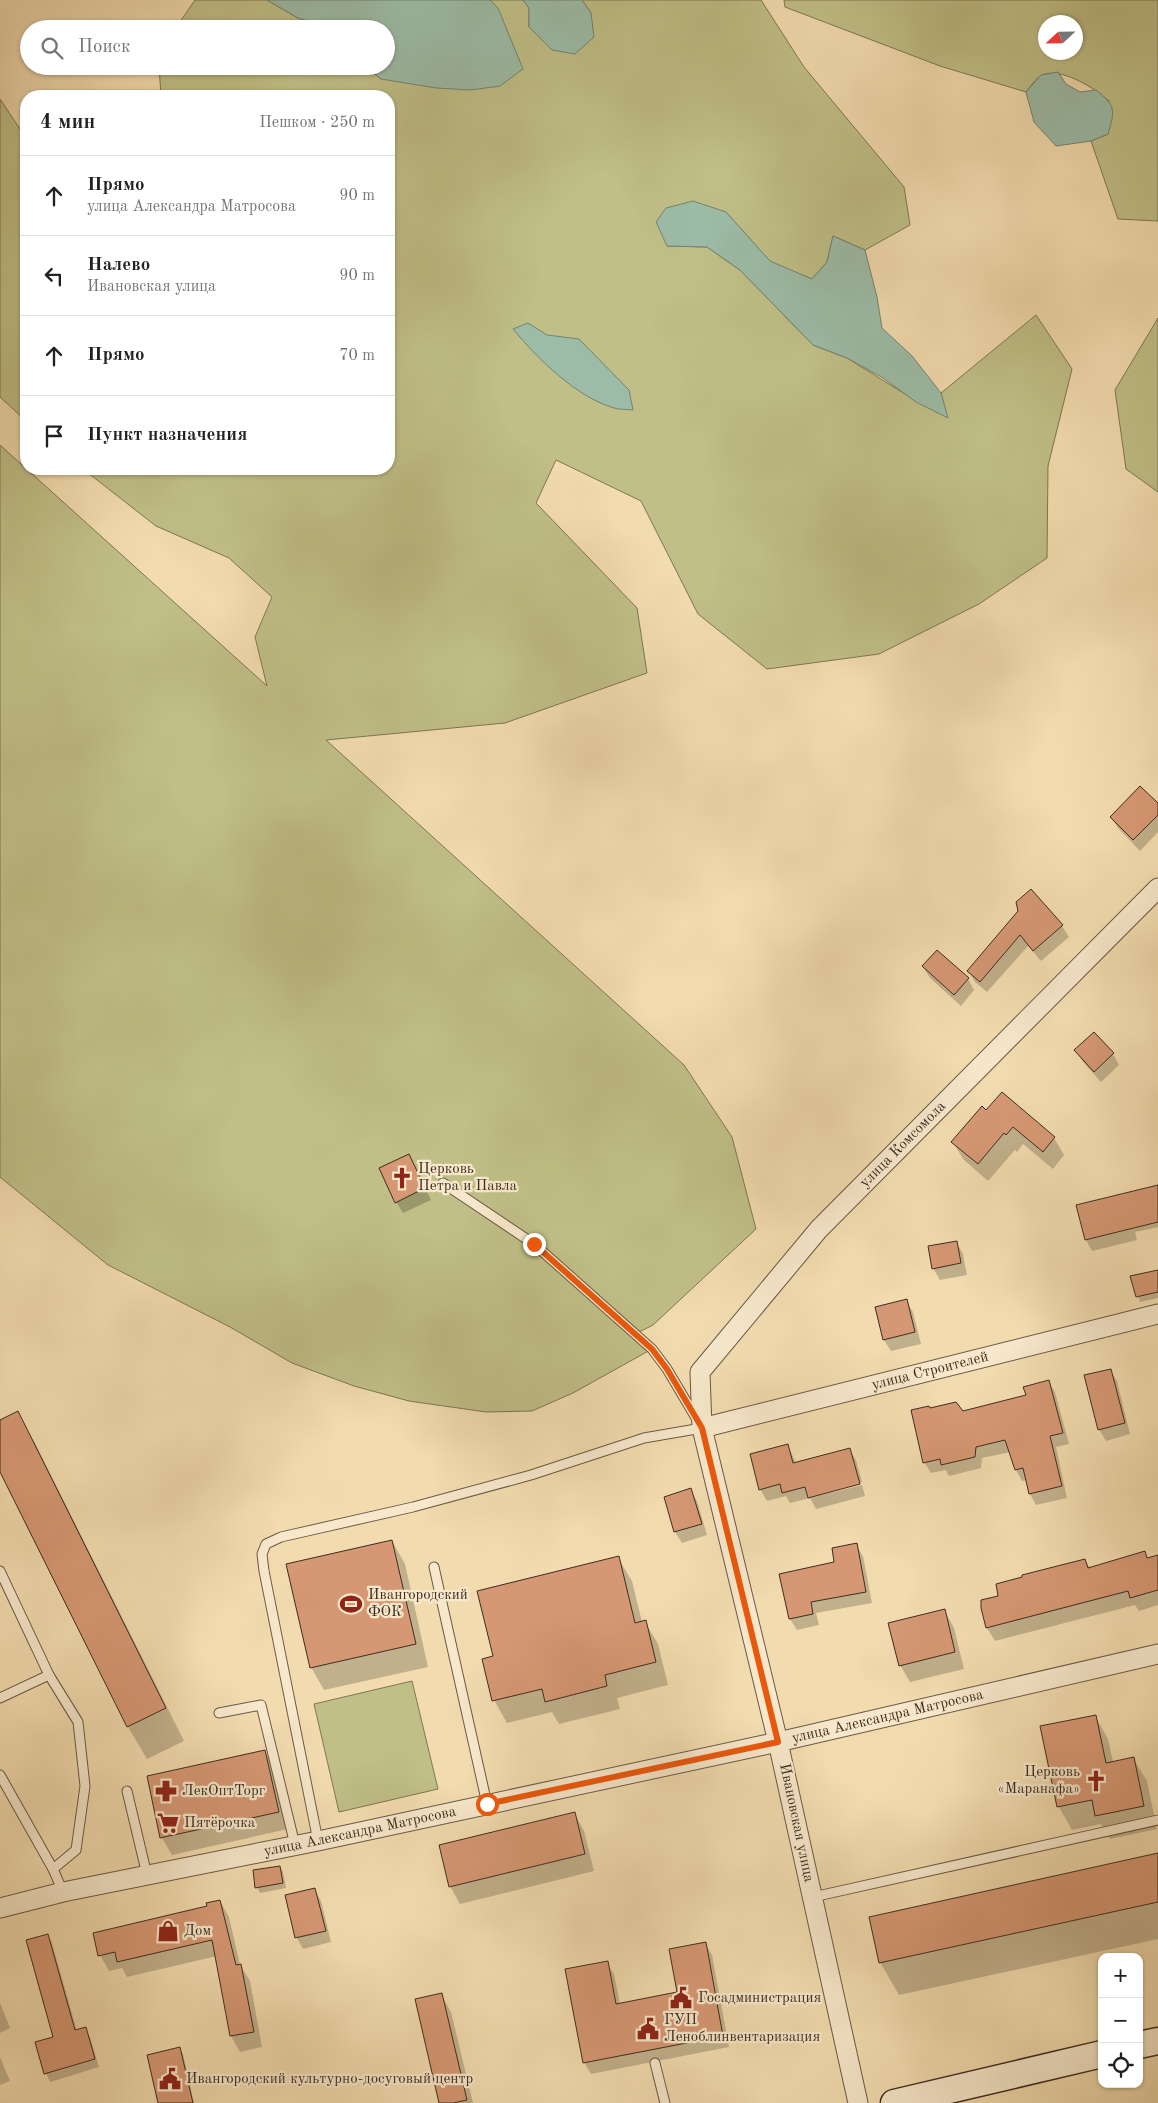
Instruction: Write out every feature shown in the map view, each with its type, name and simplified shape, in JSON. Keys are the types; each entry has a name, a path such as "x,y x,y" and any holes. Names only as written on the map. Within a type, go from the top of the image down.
{"street":[{"name":"улица Комсомола","path":"702,1428 700,1372 812,1236 1158,888"},
{"name":"улица Строителей","path":"702,1428 1158,1314"},
{"name":"Ивановская улица","path":"702,1428 778,1742 858,2103"},
{"name":"улица Александра Матросова","path":"1,1906 778,1742 1158,1654"},
{"path":"1143,2044 1158,2041"},
{"path":"894,2103 1098,2055"}],"lane":[{"path":"318,1840 264,1571 262,1554 266,1544 281,1537 413,1508 522,1477 644,1438 702,1428 667,1369 652,1349 534,1244 443,1183"},
{"path":"434,1567 487,1804"},
{"path":"0,1571 49,1674 78,1722 85,1786 76,1850 53,1869"},
{"path":"0,1698 49,1674"},
{"path":"219,1713 261,1705 294,1845"},
{"path":"0,1775 53,1869 63,1892"},
{"path":"127,1791 147,1875"},
{"path":"812,1897 1158,1820"},
{"path":"655,2063 665,2103"}],"shaded area":[{"path":"195,0 267,0 304,20 181,20"},
{"path":"267,0 490,0 498,8 523,69 500,86 471,90 436,88 381,79 376,75 395,75 395,20 304,20"},
{"path":"490,0 523,0 529,8 529,27 591,13 582,0 761,0 804,67 904,187 910,225 865,250 833,236 827,262 812,279 770,262 726,212 667,246 707,247 740,270 813,345 847,358 905,394 947,417 941,393 1036,315 1072,369 1048,466 1047,558 979,604 879,654 767,669 698,614 641,501 556,460 536,503 637,608 647,673 505,723 326,740 684,1065 732,1137 756,1229 653,1325 635,1334 652,1349 573,1393 532,1411 486,1412 409,1401 354,1386 292,1363 230,1327 108,1265 0,1177 0,445 20,463 20,475 33,475 267,686 255,637 272,597 229,558 156,526 91,475 395,475 395,90 161,90 160,75 376,75 381,79 388,75 395,75 395,71 498,8"},
{"path":"523,0 582,0 591,13 594,37 575,54 552,50 529,27 529,8"},
{"path":"784,0 1158,0 1158,221 1118,219 1091,141 1108,134 1109,101 1095,90 1068,76 1050,73 1040,76 1026,92 940,66 785,7"},
{"path":"1058,72 1066,84 1080,92 1096,90 1107,100 1113,114 1108,134 1091,141 1056,146 1034,122 1026,92 1041,75"},
{"path":"0,99 20,129 20,415 0,397"},
{"path":"693,201 726,212 770,261 812,279 827,262 833,236 865,250 877,297 882,328 912,356 941,393 948,418 916,402 883,378 847,358 813,345 740,270 707,247 667,246 656,222 666,208"},
{"path":"1158,318 1158,492 1126,469 1115,390"},
{"path":"528,323 547,335 579,339 629,390 633,410 616,409 600,403 558,375 545,364 513,329"},
{"path":"412,1681 438,1789 339,1812 314,1704"}],"building":[{"path":"1140,786 1158,803 1158,815 1133,840 1110,817"},
{"path":"1031,889 1063,925 1033,951 1020,935 980,982 967,971 1018,911 1016,902"},
{"path":"937,950 969,978 954,995 922,966"},
{"path":"1094,1032 1114,1053 1094,1072 1074,1050"},
{"path":"1002,1092 1055,1137 1043,1152 1013,1127 1006,1135 1004,1133 978,1164 951,1142 982,1106 986,1110"},
{"name":"Церковь Петра и Павла","path":"409,1154 425,1188 395,1203 379,1168"},
{"path":"1158,1185 1158,1222 1085,1240 1076,1205"},
{"path":"957,1241 961,1263 932,1269 928,1246"},
{"path":"1158,1270 1158,1292 1136,1297 1130,1276"},
{"path":"907,1299 915,1332 883,1340 875,1307"},
{"path":"1111,1369 1125,1423 1098,1430 1084,1375"},
{"path":"1049,1380 1063,1433 1050,1436 1062,1486 1029,1494 1023,1468 1015,1470 1005,1440 976,1447 975,1457 941,1465 940,1459 923,1463 911,1410 956,1402 963,1411 1026,1395 1023,1387"},
{"path":"18,1411 166,1708 127,1727 0,1472 0,1420"},
{"path":"788,1444 793,1463 850,1448 860,1484 808,1498 805,1487 782,1493 780,1484 759,1490 750,1454"},
{"path":"691,1488 702,1524 674,1532 664,1497"},
{"name":"Ивангородский ФОК","path":"392,1540 416,1644 310,1668 286,1564"},
{"path":"857,1543 866,1592 811,1602 813,1614 789,1619 779,1574 834,1562 832,1548"},
{"path":"1145,1551 1147,1558 1158,1555 1158,1590 1130,1598 1128,1591 986,1628 981,1600 998,1596 996,1584 1022,1577 1022,1575 1085,1559 1088,1568"},
{"path":"619,1556 635,1623 646,1620 656,1662 605,1675 607,1686 545,1702 542,1689 492,1701 482,1659 493,1656 477,1591"},
{"path":"945,1609 955,1652 899,1666 888,1623"},
{"name":"Церковь «Маранафа»","path":"1096,1715 1106,1763 1134,1757 1144,1806 1095,1816 1092,1800 1057,1807 1040,1726"},
{"path":"265,1750 279,1812 160,1838 147,1776"},
{"path":"575,1812 585,1854 449,1887 439,1845"},
{"path":"1158,1853 1158,1902 879,1963 869,1917"},
{"path":"280,1866 283,1883 255,1888 253,1870"},
{"path":"315,1888 326,1931 295,1938 285,1895"},
{"path":"220,1900 236,1965 241,1964 254,2032 230,2036 212,1940 117,1962 115,1952 98,1956 93,1933 207,1906 206,1903"},
{"path":"48,1934 75,2030 86,2027 95,2059 44,2074 35,2042 53,2037 26,1940"},
{"name":"Госадминистрация","path":"706,1942 723,2036 583,2063 565,1969 608,1961 616,2004 677,1992 669,1949"},
{"path":"442,1993 467,2100 453,2103 439,2103 415,1999"},
{"name":"Ивангородский культурно-досуговый центр","path":"180,2047 193,2103 158,2103 147,2055"}],"place":[{"name":"Церковь Петра и Павла","path":"402,1178"},
{"name":"Ивангородский ФОК","path":"351,1604"},
{"name":"Церковь «Маранафа»","path":"1096,1781"},
{"name":"ЛекОптТорг","path":"166,1791"},
{"name":"Пятёрочка","path":"168,1823"},
{"name":"Дом","path":"168,1931"},
{"name":"Госадминистрация","path":"681,1998"},
{"name":"ГУП Леноблинвентаризация","path":"648,2029"},
{"name":"Ивангородский культурно-досуговый центр","path":"170,2079"}],"route":[{"path":"487,1804 778,1742 702,1428 667,1369 652,1349 534,1244"}]}
